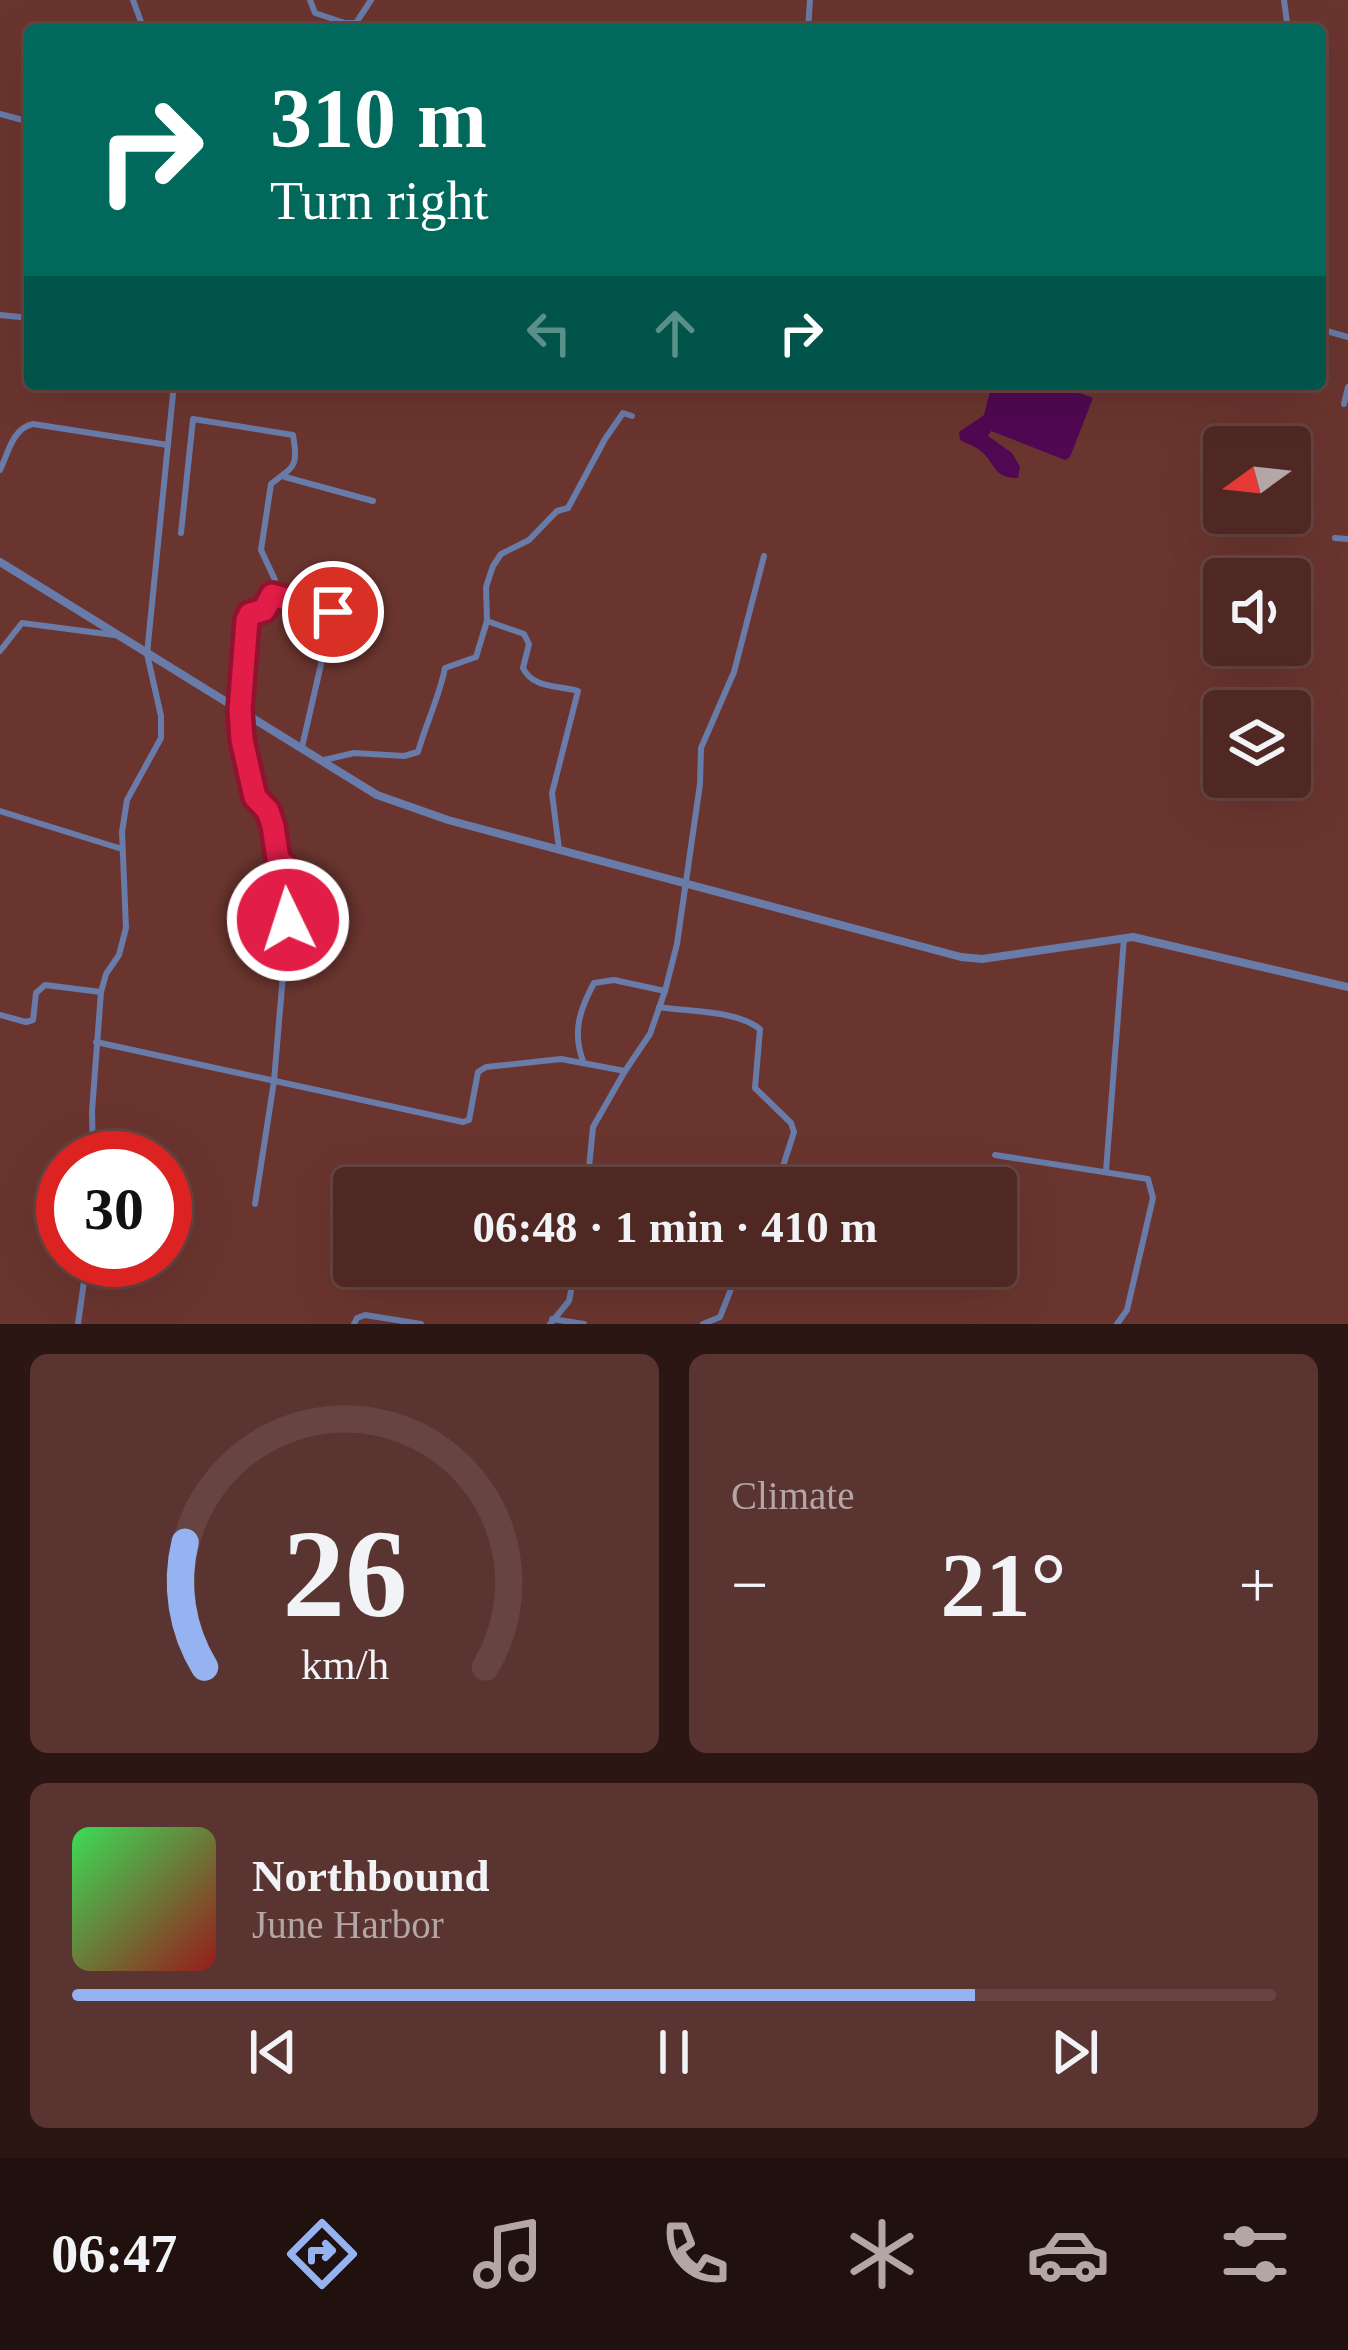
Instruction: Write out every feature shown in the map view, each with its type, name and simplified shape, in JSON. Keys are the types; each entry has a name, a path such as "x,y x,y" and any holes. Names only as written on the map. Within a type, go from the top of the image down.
{"street":[{"path":"310,0 314,13 345,23 356,23 370,0"},
{"path":"1344,404 1348,387"},
{"path":"94,1131 101,992 126,928 122,832 127,800 161,738 161,716 147,654 173,390"},
{"path":"324,760 354,753 404,756 418,752 446,668 476,657 487,621 486,587 493,566 501,554 529,540 556,511 568,508 604,439 623,413 632,416"},
{"path":"181,533 193,419 291,434 294,462 285,476 271,484 261,550 263,561 273,569 272,595 264,610 250,614 247,620 240,710 255,797 268,811 278,859 288,867 291,880 274,1082 255,1204"},
{"path":"0,470 16,435 33,424 168,445"},
{"path":"285,476 373,501"},
{"path":"1335,538 1348,538"},
{"path":"589,1167 593,1127 650,1034 665,991 677,944 701,748 734,672 764,556"},
{"path":"0,562 377,795 406,807 961,957 1124,938 1266,965 1348,987"},
{"path":"272,595 333,612 302,747"},
{"path":"487,621 524,634 530,644 523,668 536,683 578,691 552,793 560,849"},
{"path":"0,651 22,623 118,636"},
{"path":"0,811 124,850"},
{"path":"1106,1171 1124,938"},
{"path":"583,1061 577,1044 580,1009 594,983 614,980 665,991"},
{"path":"0,1016 33,1020 36,993 44,985 101,992"},
{"path":"659,1007 721,1016 760,1029 755,1088 791,1123 794,1132 783,1167"},
{"path":"96,1042 463,1122 469,1120 478,1072 485,1067 561,1059 625,1071"},
{"path":"995,1155 1148,1179 1153,1198 1126,1310 1117,1324"},
{"path":"78,1324 83,1287"},
{"path":"551,1321 569,1301 572,1287"},
{"path":"703,1324 720,1317 732,1287"},
{"path":"354,1324 365,1315 421,1324"},
{"path":"551,1321 584,1324"}],"shaded area":[{"path":"990,390 1071,390 1093,398 1065,460 991,431 988,436 1012,453 1020,467 1018,478 999,472 978,449 960,440 959,432 984,415"}],"route":[{"path":"288,920 288,867 278,859 268,811 255,797 242,740 247,620 250,614 264,610 272,595 333,612"}]}
